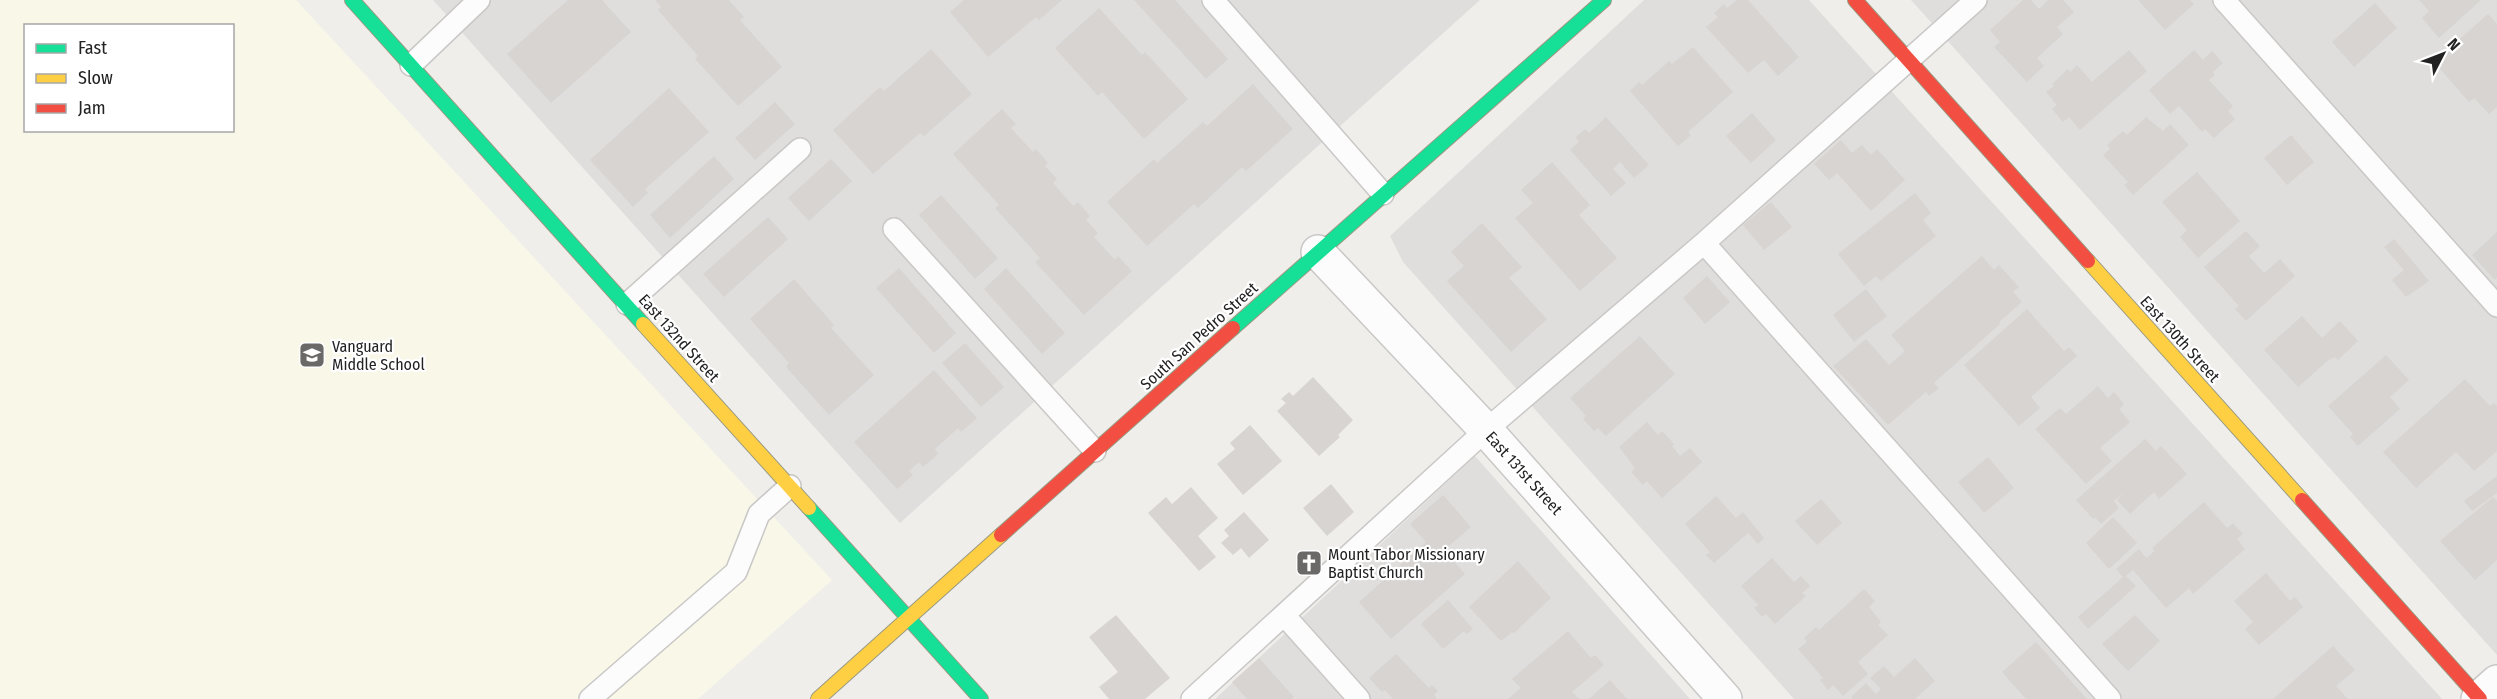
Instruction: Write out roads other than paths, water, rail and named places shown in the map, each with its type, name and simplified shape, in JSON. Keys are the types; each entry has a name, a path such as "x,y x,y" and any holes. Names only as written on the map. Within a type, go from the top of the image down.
{"street":[{"name":"East 132nd Street","path":"352,0 981,699"},
{"name":"South San Pedro Street","path":"818,699 1383,194 1604,0"},
{"name":"East 130th Street","path":"1855,0 2483,695"},
{"name":"East 131st Street","path":"1318,252 1486,430 1725,699"}],"lane":[{"path":"411,65 479,0"},
{"path":"1213,0 1383,194"},
{"path":"1192,699 1486,430 1704,243 1977,0"},
{"path":"2224,0 2497,306"},
{"path":"627,304 800,149"},
{"path":"894,229 1095,452"},
{"path":"1704,243 2110,699"},
{"path":"590,699 736,572 759,514 790,486"},
{"path":"1284,615 1359,699"}],"place":[{"name":"Vanguard Middle School","path":"312,355"},
{"name":"Mount Tabor Missionary Baptist Church","path":"1309,563"}]}
